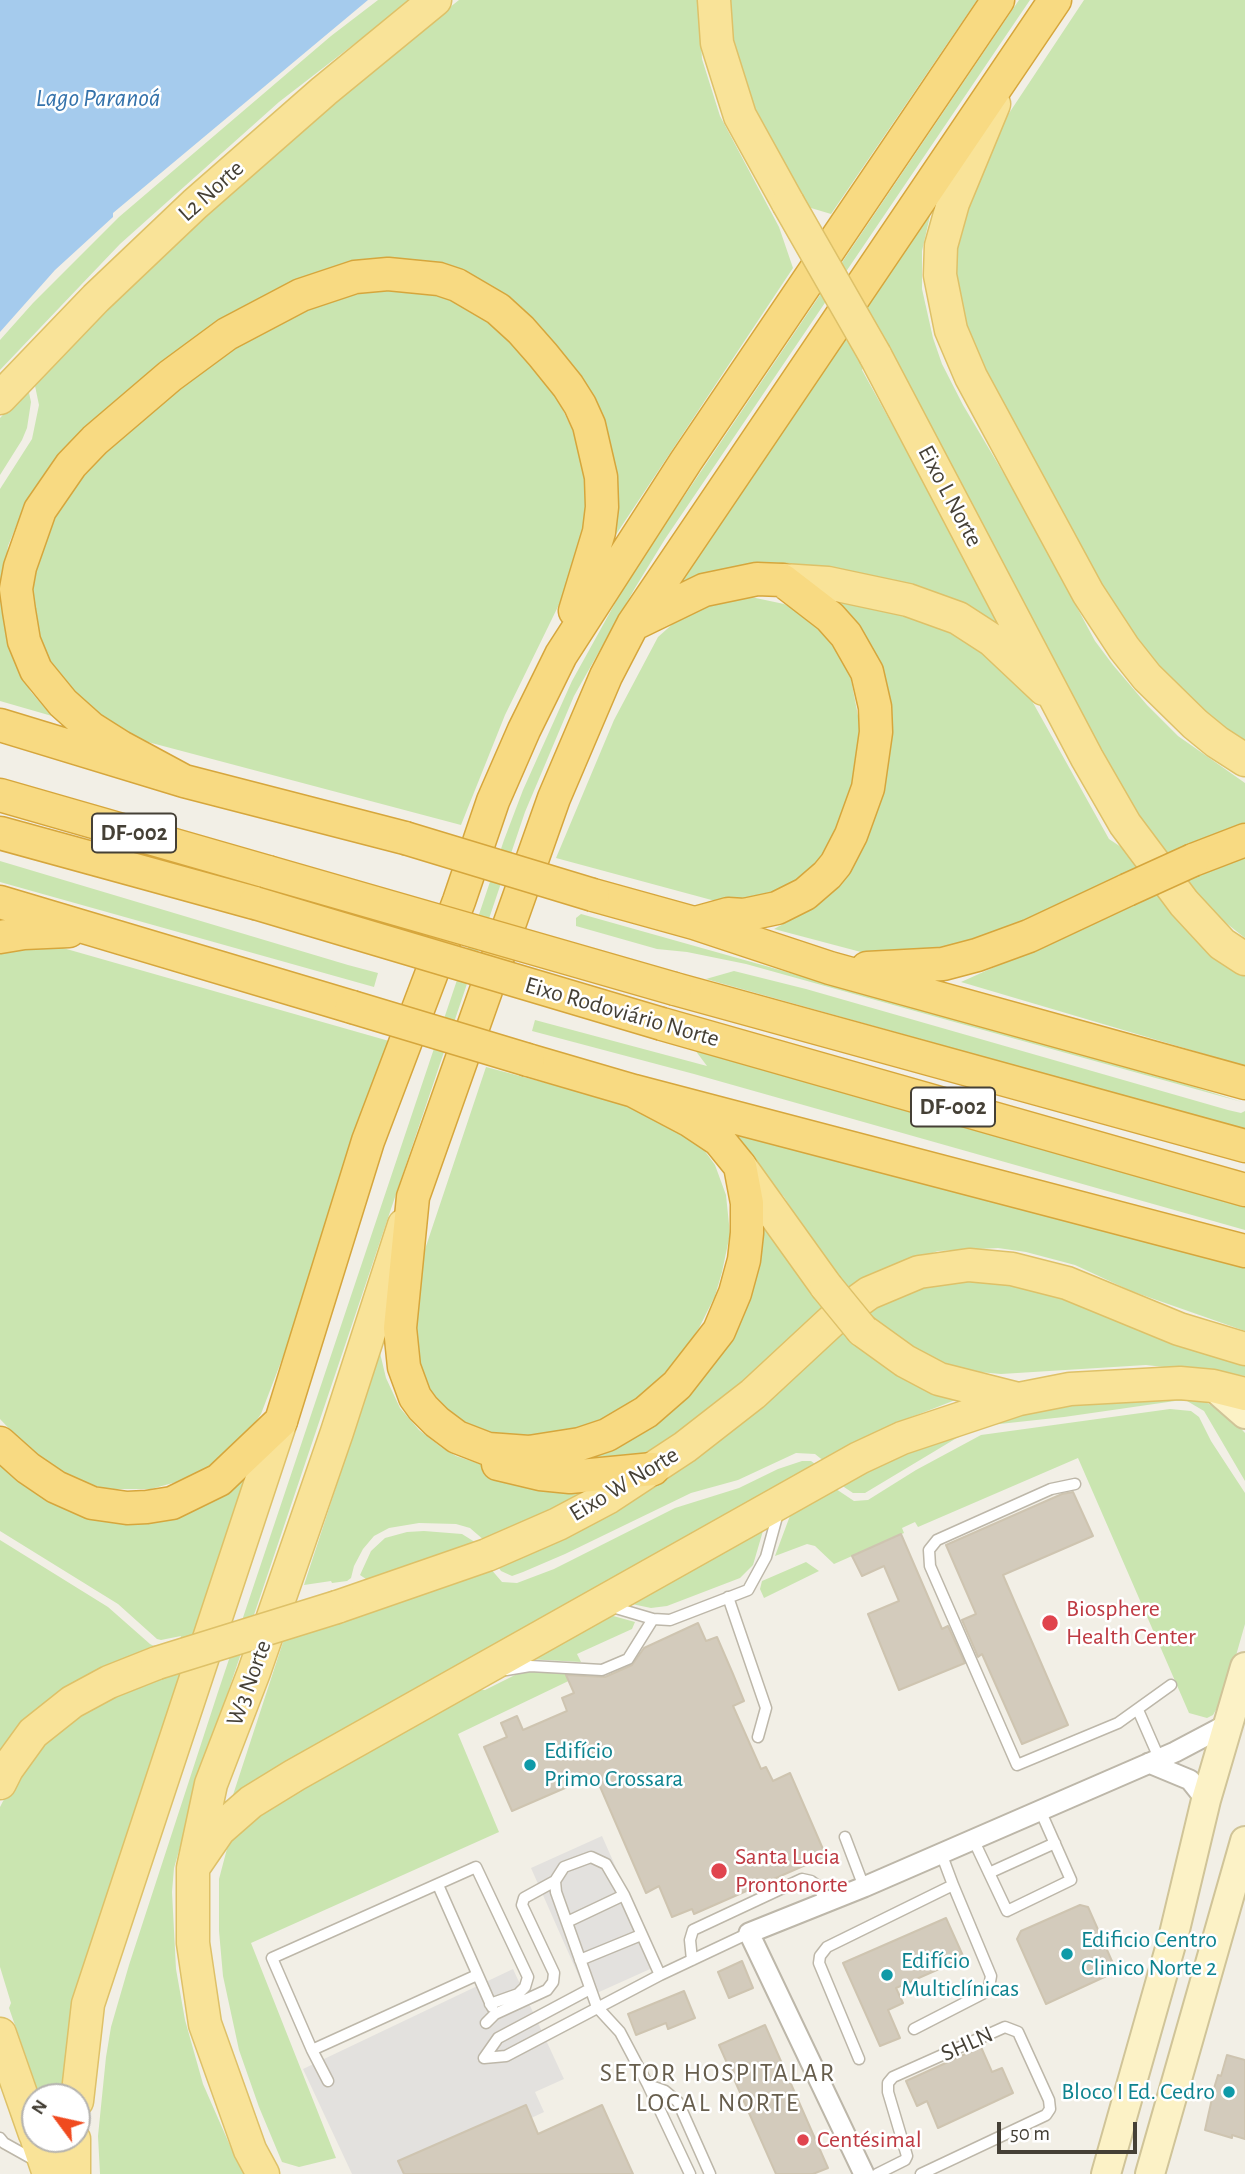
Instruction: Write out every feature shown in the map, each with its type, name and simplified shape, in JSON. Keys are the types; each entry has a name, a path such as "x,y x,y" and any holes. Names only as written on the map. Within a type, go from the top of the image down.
{"highway":[{"path":"0,1443 56,1488 92,1503 127,1508 148,1507 172,1503 219,1480 281,1420 368,1141 459,901 493,802 561,655 686,461 998,0"},
{"path":"653,1469 596,1476 540,1474 501,1465 484,1459 423,1408 415,1397 404,1367 400,1328 412,1198 554,797 606,676 633,625 1055,0"},
{"path":"184,781 91,728 63,703 36,670 24,641 16,589 20,567 40,510 71,465 119,417 227,334 301,295 355,277 388,274 417,275 457,285 498,309 515,324 556,371 580,405 596,452 601,477 602,507 593,559 561,655"},
{"path":"633,625 704,590 757,579 782,580 830,617 846,635 867,672 875,706 876,732 867,788 851,835 836,864 817,886 777,908 744,915 727,914 694,923"},
{"path":"0,725 184,781 405,838 694,923 830,968 1245,1083"},
{"name":"Eixo Rodoviário Norte","path":"0,795 675,989 1245,1146"},
{"name":"Eixo Rodoviário Norte","path":"0,834 255,903 662,1024 1245,1190"},
{"path":"830,968 943,964 1004,946 1194,860 1245,840"},
{"path":"0,902 634,1091 1245,1251"},
{"path":"0,937 24,933 91,930"},
{"path":"457,1437 488,1449 505,1452 540,1451 580,1444 607,1435 646,1412 677,1385 719,1331 735,1293 744,1260 747,1203 740,1166 719,1140 689,1119 634,1091"}],"main road":[{"name":"L2 Norte","path":"0,398 96,298 195,204 324,91 435,0"},
{"name":"Eixo L Norte","path":"714,0 718,43 736,106 875,355 1125,824 1184,903 1222,944 1245,960"},
{"path":"1012,65 970,158 953,203 941,247 940,275 951,330 971,377 1083,583 1124,648 1147,677 1195,724 1245,760"},
{"path":"782,580 828,583 876,593 908,600 958,618 992,640 1060,704"},
{"path":"740,1166 826,1286 862,1330 905,1361 939,1379 1019,1399"},
{"name":"W3 Norte","path":"263,2174 250,2150 205,2024 193,1943 193,1868 211,1784 254,1672 337,1432 412,1198"},
{"name":"Eixo W Norte","path":"0,1783 6,1769 33,1733 72,1702 109,1682 157,1663 337,1607 499,1550 578,1513 653,1469 753,1394 836,1317 869,1293 919,1272 969,1265 1012,1269 1068,1283 1179,1329 1245,1349"},
{"path":"193,1868 219,1830 251,1801 782,1500 902,1438 1019,1399 1070,1389 1180,1383 1213,1386 1245,1394"},
{"path":"1213,1386 1245,1414"},
{"name":"W3 Norte","path":"79,2083 88,2004 281,1420"},
{"path":"1105,2174 1174,1934 1206,1800 1245,1667"},
{"path":"1150,2174 1245,1841"},
{"path":"1185,1892 1197,1904 1209,1908 1228,1906"},
{"path":"1174,1934 1185,1930 1196,1933 1207,1937 1215,1947"},
{"path":"0,2034 21,2094"}],"street":[{"path":"864,2174 750,1933 864,1887 1154,1760 1228,1724"},
{"path":"1154,1760 1190,1780 1206,1800"}],"lane":[{"path":"1075,1484 1051,1489 962,1528 937,1540 929,1550 930,1566 1017,1765 1118,1723 1171,1685"},
{"path":"598,1603 653,1619 670,1620 748,1590 766,1557 782,1500"},
{"path":"728,1597 766,1708 758,1737"},
{"path":"464,1679 530,1665 603,1670 628,1659 653,1619"},
{"path":"1138,1710 1154,1760"},
{"path":"973,1839 1007,1911 1071,1880 1040,1810"},
{"path":"845,1837 864,1887"},
{"path":"989,1873 1055,1843"},
{"name":"SHLN","path":"914,2029 984,1993 989,1987 991,1976 941,1853"},
{"path":"493,2009 547,1990 554,1982 554,1973 522,1905 524,1898 555,1881 564,1867 592,1857 606,1864 624,1895 660,1975"},
{"path":"328,2081 272,1958 476,1867 528,1977 526,1987 493,2009 486,2022"},
{"path":"692,1960 690,1940 694,1930 802,1879 818,1886 825,1901"},
{"path":"555,1881 556,1892 597,2007 620,2032 690,2174"},
{"path":"438,1885 493,2009"},
{"path":"859,2059 819,1963 820,1956 827,1947 953,1885"},
{"path":"567,1922 624,1895"},
{"path":"590,1989 498,2038 484,2058 506,2056 660,1975 750,1933"},
{"path":"580,1960 641,1935"},
{"path":"312,2050 477,1975"},
{"name":"SHLN","path":"877,2174 905,2160 907,2156 888,2092 888,2083 893,2077 1005,2027 1018,2032 1049,2100 1050,2109 1046,2115 921,2174"},
{"path":"498,2038 506,2056"},
{"path":"648,2085 665,2091 678,2102 710,2174"},
{"path":"0,2138 4,2143 52,2164"}],"green space":[{"path":"378,0 411,0 279,102 120,244 0,370 0,340 119,217 331,36"},
{"path":"459,0 698,0 702,59 720,116 779,227 793,268 609,545 613,467 492,289 301,283 36,491 22,512 8,546 1,595 8,639 21,675 31,692 52,716 0,701 0,489 32,439 39,405 34,381 133,280 351,86"},
{"path":"723,0 977,0 831,214 801,205 739,84"},
{"path":"1019,0 1030,0 665,539 574,696 525,812 205,1760 174,1868 172,1892 176,1969 185,2020 203,2084 245,2174 100,2174 98,2136 106,2057 111,2027 129,1965 218,1692 523,790 572,681 629,578"},
{"path":"1084,0 1245,0 1245,750 1134,647 963,343 949,255 986,148"},
{"path":"932,207 922,251 922,289 942,364 963,405 1020,501 1095,641 1147,705 1178,736 1245,783 1245,825 1167,860 1133,812 1111,767 874,343 862,370 1014,646 943,602 673,591"},
{"path":"388,286 441,294 489,320 510,339 556,396 575,435 586,479 585,532 571,580 505,715 461,825 129,737 58,685 34,637 30,576 60,503 107,450 150,408 238,343 321,301 360,290"},
{"path":"28,388 31,402 27,428 0,475 0,418"},
{"path":"751,597 784,604 808,616 831,637 849,669 859,721 859,766 854,802 825,862 780,897 719,902 556,858 614,720 658,637 676,621 704,605"},
{"path":"824,597 917,613 970,633 1027,692 1109,839 1127,851 1157,894 1211,948 1245,973 1245,1066 961,982 1137,903 988,944 876,956 774,929 816,906 844,879 859,856 872,827 883,791 887,765"},
{"path":"1245,852 1245,938 1211,911 1186,880"},
{"path":"0,861 378,973 374,987 0,882"},
{"path":"581,914 1242,1102 746,964 657,949 576,926 576,918"},
{"path":"56,946 389,1041 292,1333 261,1414 252,1427 212,1466 180,1481 151,1489 108,1489 73,1480 40,1461 0,1419 0,949"},
{"path":"734,971 806,989 1228,1110 1241,1113 1245,1111 1245,1130 706,979"},
{"path":"535,1020 707,1066 692,1046 1245,1203 1245,1230 694,1074 532,1031"},
{"path":"486,1067 636,1107 694,1136 715,1165 726,1195 730,1234 722,1272 715,1296 679,1359 634,1402 592,1426 538,1439 480,1436 437,1408 404,1336 415,1279"},
{"path":"704,1115 1245,1267 1245,1331 1131,1291 1075,1265 1026,1252 998,1248 938,1251 887,1269 843,1290 784,1197"},
{"path":"754,1204 824,1310 724,1400 650,1453 643,1456 549,1465 676,1403"},
{"path":"1005,1276 1245,1363 1245,1376 1146,1365 1001,1374 979,1372 954,1367 894,1340 863,1314 894,1295 940,1280"},
{"path":"844,1330 958,1399 909,1418 825,1462 815,1454 796,1453 738,1480 691,1493 523,1572 512,1576 501,1571 497,1565"},
{"path":"380,1353 386,1378 400,1408 419,1430 441,1447 456,1456 492,1468 598,1487 485,1541 470,1528 456,1524 419,1523 389,1528 374,1536 363,1549 351,1578 347,1581 304,1585"},
{"path":"1188,1396 1204,1401 1229,1416 1245,1433 1245,1481 1204,1411 1187,1401 1175,1401 981,1426 865,1493 853,1493 842,1483 883,1458 1034,1405"},
{"path":"1170,1409 1191,1411 1199,1417 1211,1441 1245,1493 1245,1624 1225,1694 1213,1715 1207,1718 1189,1713 1078,1458 918,1527 915,1522 902,1528 904,1533 834,1564 815,1546 807,1544 775,1556 791,1513 833,1487 854,1501 868,1500 981,1435"},
{"path":"264,1444 67,2083 35,2083 9,2008 11,2003 0,1967 0,1807 18,1772 70,1715 171,1672 181,1636 157,1639 118,1604 0,1531 0,1465 116,1519"},
{"path":"802,1461 811,1461 818,1466 269,1772 232,1798 286,1633 490,1568 502,1582 517,1583 554,1569 675,1508 739,1488 778,1469"},
{"path":"765,1524 753,1565 740,1578 667,1606 651,1608 627,1603"},
{"path":"424,1531 462,1534 478,1544 369,1581 360,1575 371,1551 385,1538"},
{"path":"0,1540 108,1607 150,1644 160,1649 108,1666 79,1679 29,1716 0,1751"},
{"path":"806,1562 819,1571 764,1598 760,1589 762,1581"},
{"path":"606,1614 635,1622 632,1629 577,1654 581,1662 526,1659"},
{"path":"536,1669 581,1675 458,1734 499,1832 251,1943 336,2158 299,2167 282,2162 239,2050 223,1976 219,1931 219,1879 228,1845 242,1825 466,1689 485,1690 517,1674"}],"shaded area":[{"path":"602,1836 659,1965 588,1997 531,1868"},
{"path":"513,1969 564,2079 535,2092 544,2112 412,2174 352,2174 303,2069"}],"water":[{"name":"Lago Paranoá","path":"0,0 368,0 113,213 113,217 55,270 0,332"}],"building":[{"path":"1073,1492 1093,1536 1003,1575 1068,1725 1022,1744 982,1654 978,1657 962,1620 976,1614 946,1545 1062,1494"},
{"path":"901,1534 942,1629 948,1626 965,1663 899,1690 868,1614 899,1601 884,1566 862,1576 852,1556"},
{"path":"698,1623 706,1641 717,1637 733,1674 744,1701 733,1706 761,1769 766,1767 773,1781 790,1773 826,1856 694,1914 692,1909 672,1917 659,1886 646,1893 595,1775 512,1811 484,1747 507,1737 501,1723 517,1716 523,1730 567,1711 562,1698 574,1693 566,1675 605,1677 632,1665 644,1648"},
{"name":"Edificio Centro Clinico Norte 2","path":"1080,1905 1088,1907 1115,1968 1113,1973 1046,2004 1017,1939 1021,1931"},
{"name":"Edifício Multiclínicas","path":"946,1918 964,1958 896,1988 903,2003 888,2010 900,2038 880,2046 843,1963"},
{"path":"742,1961 753,1988 729,1998 718,1972"},
{"path":"684,1991 695,2018 668,2029 666,2023 636,2035 628,2014"},
{"path":"765,2025 828,2168 813,2174 776,2174 719,2045"},
{"path":"981,2047 992,2072 1002,2068 1013,2093 938,2128 927,2101 917,2106 906,2081"},
{"name":"Bloco I Ed. Cedro","path":"1227,2055 1245,2060 1245,2139 1205,2130 1215,2085 1218,2075 1221,2076"},
{"path":"526,2105 538,2134 602,2105 633,2174 404,2174 398,2161"}],"place":[{"name":"Biosphere Health Center","path":"1050,1623"},
{"name":"Edifício Primo Crossara","path":"530,1765"},
{"name":"Santa Lucia Prontonorte","path":"719,1871"},
{"name":"Edificio Centro Clinico Norte 2","path":"1067,1954"},
{"name":"Edifício Multiclínicas","path":"887,1975"},
{"name":"Bloco I Ed. Cedro","path":"1229,2092"},
{"name":"Centésimal","path":"803,2140"}],"district":[{"name":"SETOR HOSPITALAR LOCAL NORTE","path":"718,2088"}]}
